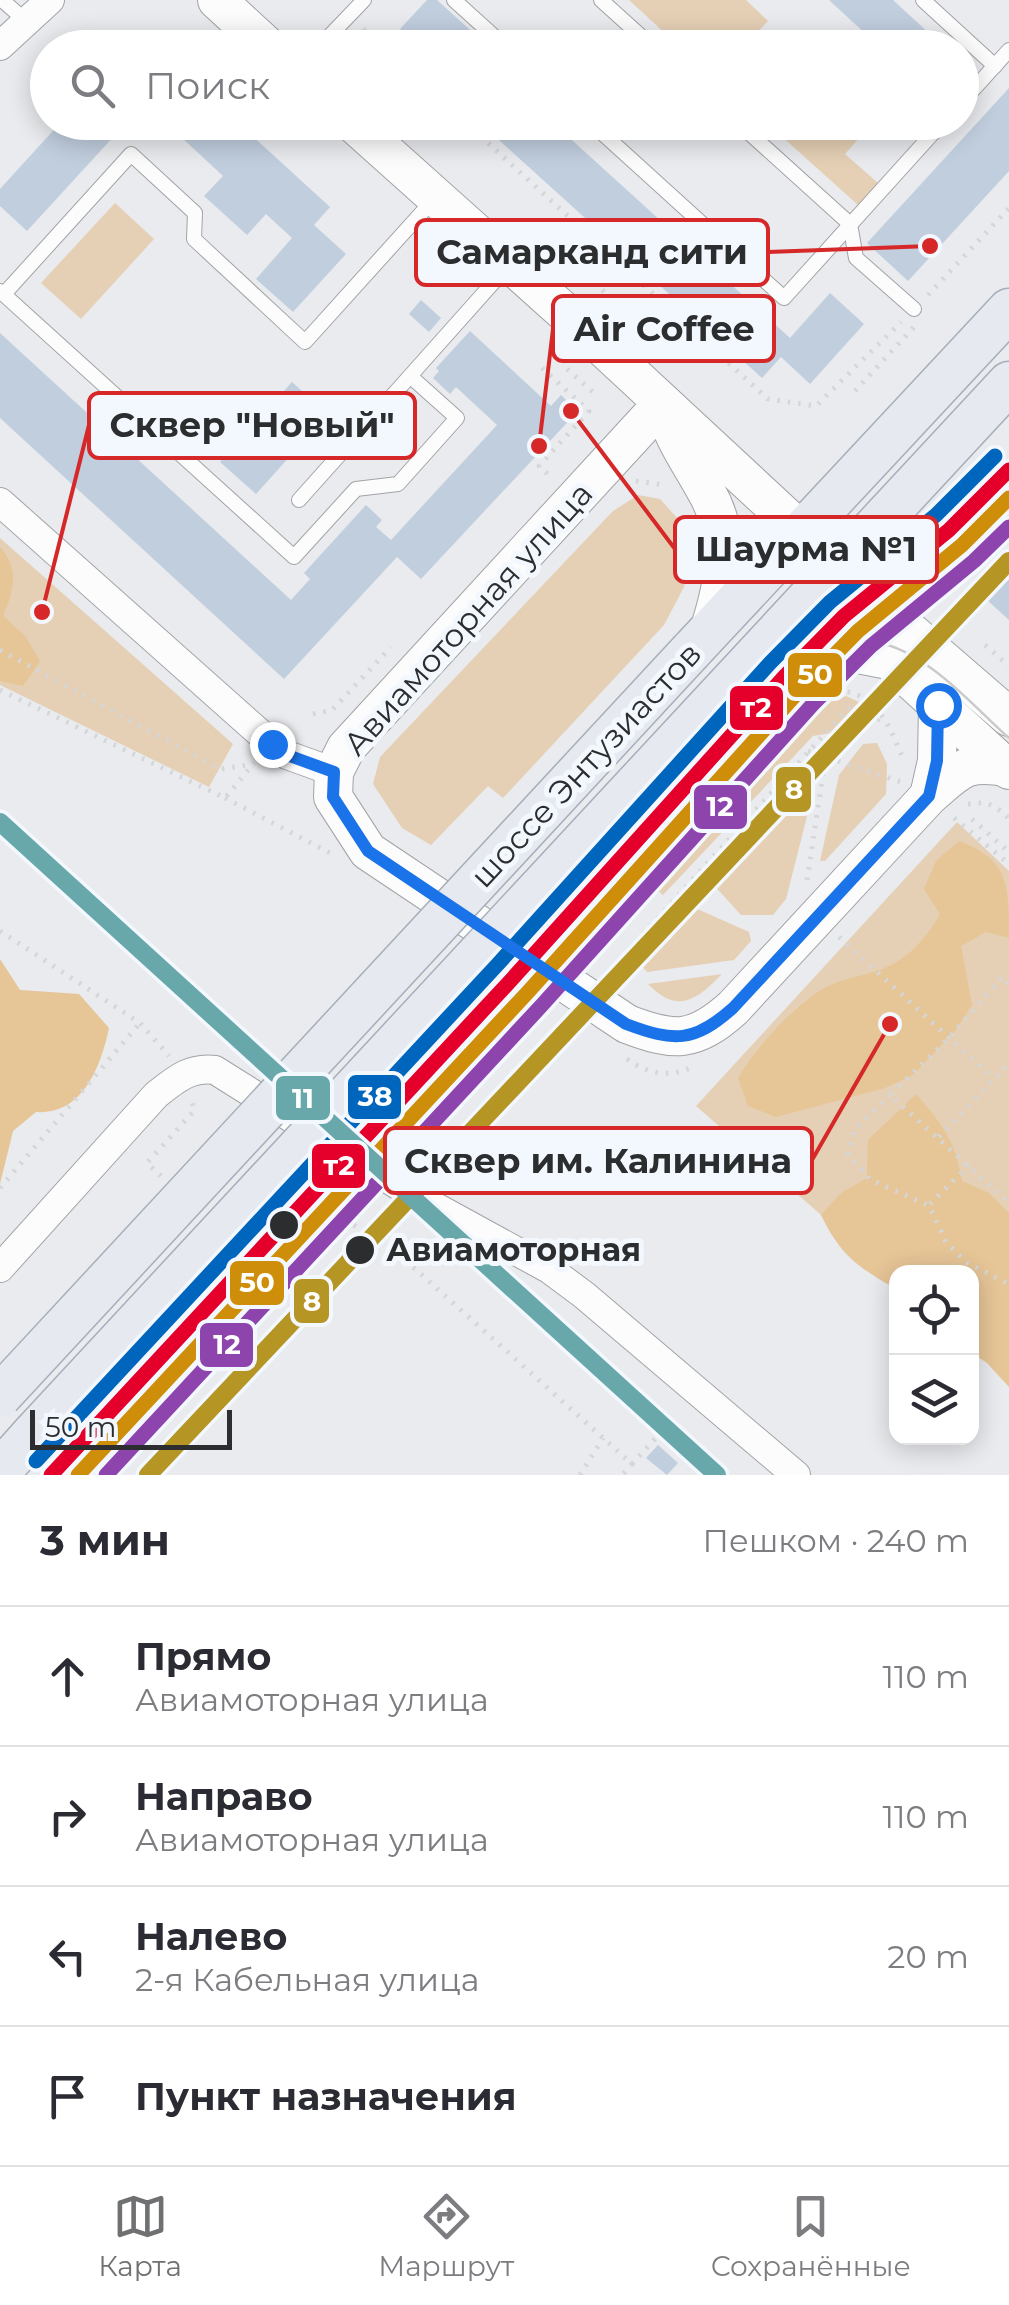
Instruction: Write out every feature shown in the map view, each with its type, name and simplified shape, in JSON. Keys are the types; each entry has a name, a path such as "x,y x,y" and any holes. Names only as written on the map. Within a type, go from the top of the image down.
{"main road":[{"path":"217,0 250,30"},
{"path":"372,140 1009,718"},
{"name":"шоссе Энтузиастов","path":"0,1396 1009,310"},
{"name":"шоссе Энтузиастов","path":"0,1471 1009,383"},
{"path":"663,403 674,438 709,495 723,538 723,588 700,643"},
{"name":"Авиамоторная улица","path":"663,403 346,748 334,772 333,797 368,851 626,1024 675,1038 709,1028 733,1008 919,786 980,762 1008,768"},
{"path":"738,674 784,649 817,646 889,660"},
{"name":"Авиамоторная улица","path":"889,660 1008,768"},
{"path":"919,786 937,761 938,705"}],"street":[{"path":"0,46 50,0"},
{"path":"0,502 272,744 287,755 334,772"},
{"path":"0,1268 156,1095 188,1086 199,1068 215,1070 412,1194 549,1270 584,1295 796,1475"}],"lane":[{"path":"2,0 26,22"},
{"path":"335,30 364,0"},
{"path":"454,0 486,30"},
{"path":"601,0 634,30"},
{"path":"923,0 956,30"},
{"path":"979,83 1009,50"},
{"path":"979,51 995,66"},
{"path":"610,140 784,298 927,140"},
{"path":"758,140 850,224 856,258 914,309"},
{"path":"410,376 457,418 398,484 356,488 294,557 2,293 131,154 196,213 194,239 305,342 436,198"},
{"path":"299,500 510,264"},
{"path":"839,565 889,660"}],"path":[{"path":"485,140 768,399 784,402 816,406 1009,208"},
{"path":"622,266 601,289 654,338"},
{"path":"855,391 923,318 914,309"},
{"path":"542,368 589,412 539,466 552,478"},
{"path":"567,369 597,396"},
{"path":"967,494 1009,450"},
{"path":"1003,527 1009,521"},
{"path":"985,645 1009,666"},
{"path":"0,650 220,768 252,764 225,798"},
{"path":"0,690 301,836"},
{"path":"84,1475 803,702 831,691 849,691 872,704 884,717 919,786 1009,864"},
{"path":"608,973 850,706"},
{"path":"826,755 850,732 884,717"},
{"path":"804,895 826,755 822,736"},
{"path":"808,751 919,786"},
{"path":"972,819 1009,852"},
{"path":"590,961 652,894 638,881"},
{"path":"0,931 140,1023 188,1086 194,1112 147,1163 161,1176"},
{"path":"837,936 994,1079"},
{"path":"1009,983 1002,976 949,1038 854,1130 848,1155 871,1180 929,1206 946,1242 967,1263 1009,1284"},
{"path":"0,1188 140,1023"},
{"path":"938,1138 1009,1063"},
{"path":"890,1095 1009,1203"},
{"path":"929,1206 968,1166"},
{"path":"286,1258 298,1270 344,1220 382,1240 632,1464"},
{"path":"622,1475 667,1426 721,1475"},
{"path":"580,1475 603,1438"}],"shaded area":[{"path":"629,0 746,0 768,21 760,30 662,30"},
{"path":"786,140 857,140 845,154 878,183 858,205"},
{"path":"115,203 154,239 81,319 41,283"},
{"path":"638,495 660,499 679,520 691,555 684,587 664,625 503,798 488,786 431,845 402,828 373,784 380,757 613,511"},
{"path":"0,538 233,744 209,787 0,685"},
{"path":"0,547 13,572 3,616 25,636 40,661 23,686 0,681"},
{"path":"846,696 859,702 864,711 843,731 813,736 663,895 646,881 800,717 821,704"},
{"path":"877,743 887,764 886,794 825,861 820,861 839,775 863,744"},
{"path":"805,770 816,781 786,899 773,915 741,915 711,882 780,793"},
{"path":"957,822 1009,871 1009,1378 979,1292 979,1265 889,1265 889,1274 696,1106"},
{"path":"959,841 988,857 1003,876 1009,938 986,932 961,946 972,1005 955,1031 913,1075 885,1088 776,1117 748,1106 738,1078 785,1020 824,988 893,964 927,934 940,914 924,889 936,861"},
{"path":"695,908 749,932 751,941 734,960 647,972 642,966"},
{"path":"0,959 20,990 79,994 109,1028 95,1072 78,1097 52,1111 36,1112 13,1131 0,1184"},
{"path":"722,974 704,991 686,1000 668,999 648,984"},
{"path":"916,1094 946,1134 962,1181 989,1193 1009,1213 1009,1387 979,1358 979,1265 889,1265 889,1285 852,1259 821,1215 841,1193 867,1178 868,1140"}],"building":[{"path":"427,0 437,0 470,30 401,30"},
{"path":"829,0 893,0 926,30 862,30"},
{"path":"1009,88 1009,171 908,281 867,243 961,140 979,140 979,121"},
{"path":"45,140 110,140 27,231 0,206 0,189"},
{"path":"184,140 257,140 330,207 314,225 346,254 293,312 256,279 292,238 266,214 247,235 204,196 223,176"},
{"path":"499,140 572,140 790,338 830,293 864,324 810,384 781,357 762,378"},
{"path":"421,300 441,318 429,332 409,314"},
{"path":"470,331 551,406 561,395 578,411 421,579 397,557 284,679 0,418 0,333 291,600 310,579 304,573 366,505 382,520 376,527 391,540 497,425 456,387 450,394 433,378 439,371 436,368"},
{"path":"292,382 328,414 256,494 220,462"},
{"path":"206,427 225,444 213,458 193,440"},
{"path":"1009,575 1009,620 986,599"},
{"path":"658,1445 678,1463 667,1475 646,1458"}],"tram line":[{"name":"50","path":"78,1475 528,992 799,691 858,631 962,545 1009,498"},
{"path":"784,677 821,653 846,643 869,641 892,646 935,671 1009,738"}],"transit line":[{"name":"38","path":"36,1461 498,964 770,663 830,602 936,515 995,456"},
{"name":"т2","path":"51,1475 513,978 784,677 844,616 949,530 1009,470"},
{"name":"12","path":"106,1475 542,1005 813,704 871,646 1009,527"},
{"name":"8","path":"148,1475 1009,561"},
{"name":"11","path":"0,822 717,1475"}],"place":[{"name":"Самарканд сити","path":"930,246"},
{"name":"Шаурма №1","path":"571,411"},
{"name":"Air Coffee","path":"539,446"},
{"name":"Сквер \"Новый\"","path":"42,612"},
{"name":"Сквер им. Калинина","path":"890,1024"},
{"name":"Авиамоторная","path":"360,1250"}],"route":[{"path":"272,744 287,755 334,772 333,797 368,851 626,1024 675,1038 709,1028 733,1008 929,796 937,761 938,705"}]}
